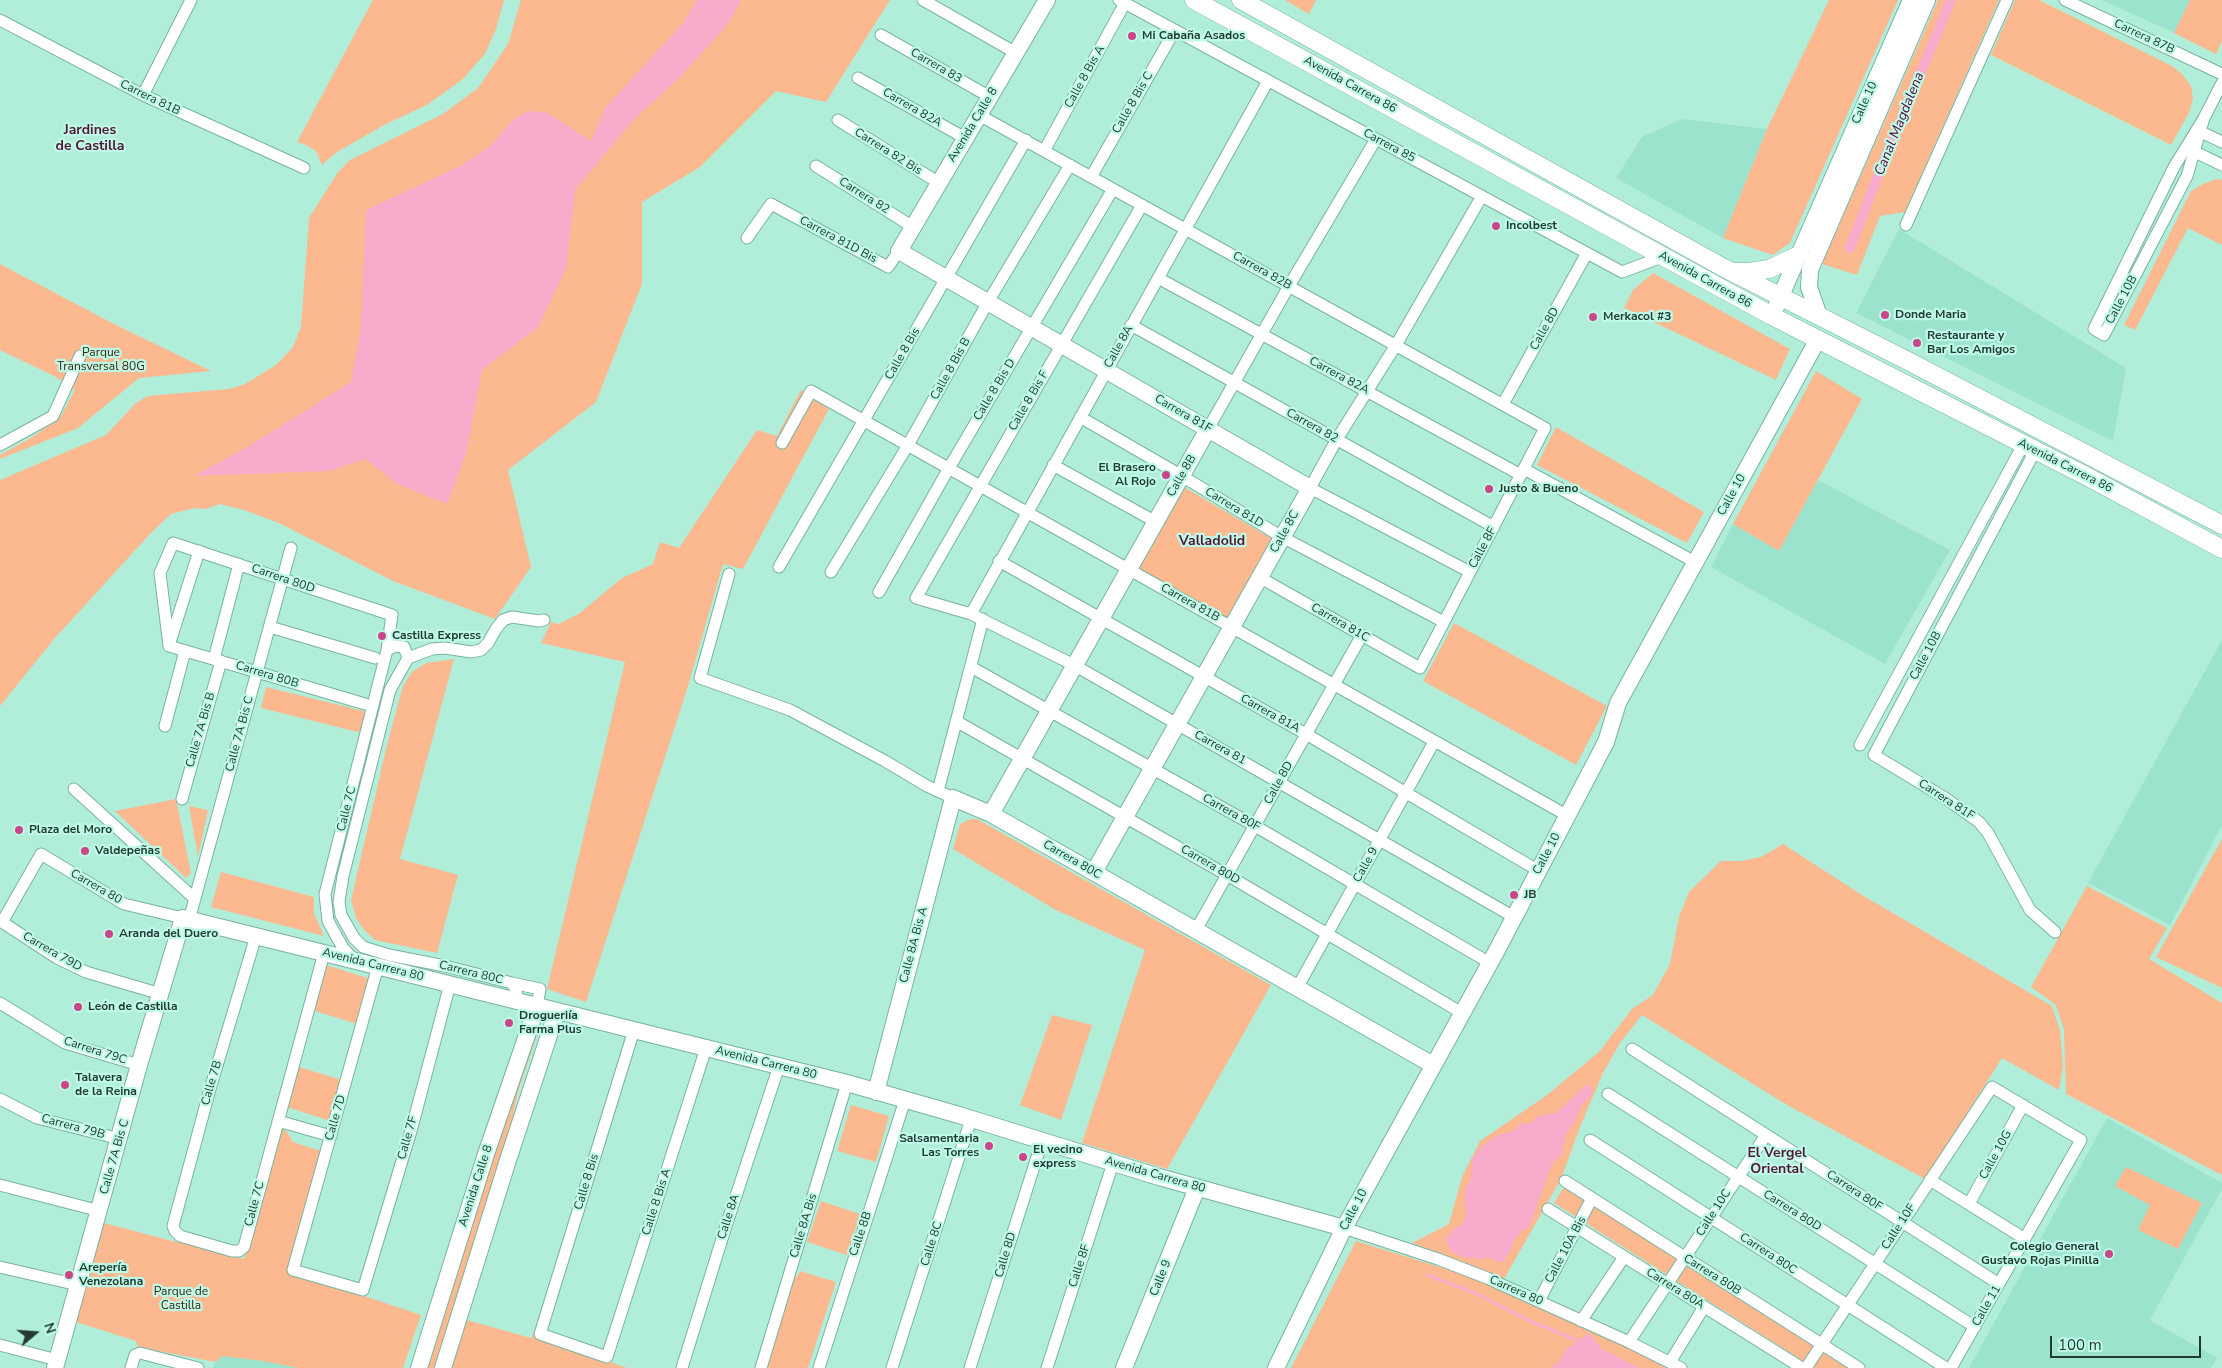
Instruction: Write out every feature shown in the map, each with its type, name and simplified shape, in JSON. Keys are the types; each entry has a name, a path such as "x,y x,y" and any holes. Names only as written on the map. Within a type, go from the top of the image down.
{"main road":[{"name":"Avenida Carrera 86","path":"1194,0 1817,341 2029,448 2222,549"},
{"name":"Avenida Carrera 86","path":"1241,0 1730,272 1819,316 2222,525"},
{"path":"1730,272 1750,272 1768,269 1798,255"}],"street":[{"path":"143,95 191,0"},
{"path":"923,0 1016,53"},
{"name":"Avenida Calle 8","path":"898,251 1047,0"},
{"name":"Calle 10","path":"1772,316 1911,0"},
{"name":"Calle 10","path":"1819,316 1809,287 1810,270 1927,0"},
{"path":"1906,225 2007,0"},
{"name":"Carrera 87B","path":"2066,0 2222,74"},
{"name":"Carrera 85","path":"1122,2 1622,272 1662,256"},
{"name":"Calle 8 Bis A","path":"1044,150 1122,2"},
{"name":"Carrera 81B","path":"0,20 143,95 304,168"},
{"name":"Calle 8 Bis C","path":"1091,177 1175,30"},
{"name":"Carrera 83","path":"881,35 990,97"},
{"name":"Carrera 82A","path":"858,78 965,138"},
{"name":"Calle 8A","path":"971,614 1268,81"},
{"name":"Calle 10B","path":"2190,149 2187,176 2104,335 2094,329 2174,167 2190,149 2222,83"},
{"name":"Carrera 82B","path":"979,115 1545,428"},
{"name":"Carrera 82 Bis","path":"838,120 939,183"},
{"path":"2199,130 2222,142"},
{"name":"Calle 8B","path":"990,814 1234,382 1376,139"},
{"name":"Calle 8 Bis","path":"779,567 1026,140"},
{"path":"2190,149 2222,164"},
{"name":"Calle 8 Bis B","path":"831,572 908,445 988,302 1070,165"},
{"name":"Carrera 82","path":"816,166 913,227"},
{"name":"Calle 8 Bis D","path":"879,592 949,468 1113,189"},
{"name":"Calle 8C","path":"1094,872 1337,439 1396,346 1482,196"},
{"name":"Carrera 81D Bis","path":"747,238 771,204 888,267 898,251"},
{"name":"Calle 8 Bis F","path":"916,598 1142,205"},
{"name":"Carrera 81F","path":"898,251 1310,488 1470,572"},
{"name":"Calle 8D","path":"1503,404 1587,253"},
{"name":"Carrera 82A","path":"1158,278 1366,391 1695,562"},
{"name":"Carrera 82","path":"1131,325 1494,527"},
{"name":"Calle 10","path":"1276,1368 1344,1228 1490,963 1568,816 1606,742 1618,703 1817,341"},
{"path":"0,446 53,416 80,356"},
{"name":"Carrera 81B","path":"782,443 811,391 1568,816"},
{"name":"Carrera 81D","path":"1080,417 1282,537 1444,622"},
{"name":"Calle 8F","path":"1420,668 1545,428"},
{"name":"Calle 10B","path":"1860,745 2029,448"},
{"name":"Calle 10B","path":"1874,755 2029,448"},
{"path":"1053,465 1156,522"},
{"name":"Carrera 80D","path":"169,646 160,573 173,543 392,615"},
{"name":"Calle 7A Bis C","path":"56,1364 139,1065 186,919 195,900 291,548"},
{"path":"169,646 199,551"},
{"name":"Carrera 81A","path":"999,561 1306,734 1539,871"},
{"name":"Calle 7A Bis B","path":"182,799 239,564"},
{"name":"Carrera 80C","path":"729,574 700,678 790,710 945,794 990,814 1433,1065"},
{"name":"Carrera 81C","path":"1259,577 1420,668"},
{"name":"Carrera 81","path":"916,598 983,619 1074,665 1280,781 1514,918"},
{"name":"Calle 7C","path":"354,961 343,948 328,920 325,894 386,650 392,615"},
{"path":"386,650 396,646 404,647 408,658 432,649 445,648 472,652 481,650 504,620 512,617 544,620"},
{"name":"Calle 8A Bis A","path":"876,1092 945,794 956,721 983,619"},
{"path":"270,627 375,658"},
{"name":"Calle 8D","path":"1196,930 1362,635"},
{"name":"Carrera 80B","path":"169,646 366,704"},
{"path":"165,726 185,651"},
{"name":"Calle 7C","path":"342,915 339,902 343,876 390,690 408,658"},
{"name":"Carrera 80F","path":"971,667 1254,826 1490,963"},
{"name":"Carrera 80D","path":"956,721 1125,816 1462,1013"},
{"name":"Calle 9","path":"1297,988 1434,742"},
{"name":"Carrera 81F","path":"1874,755 1945,798 1979,822 1992,841 2030,910 2055,932"},
{"path":"74,789 195,900"},
{"name":"Carrera 80","path":"2,922 41,854 124,904 186,919"},
{"name":"Carrera 80C","path":"342,915 354,938 375,952 445,966 512,983 516,990 517,1001"},
{"name":"Avenida Carrera 80","path":"186,919 847,1084 971,1119 1197,1188 1344,1228"},
{"name":"Carrera 79D","path":"2,922 57,958 86,972 161,994"},
{"name":"Calle 7B","path":"239,1251 232,1252 180,1236 175,1231 174,1226 210,1089 256,936"},
{"name":"Calle 7C","path":"239,1251 244,1247 324,953"},
{"name":"Calle 7D","path":"294,1270 378,966"},
{"path":"512,983 540,989 537,1006"},
{"name":"Calle 7F","path":"294,1270 363,1290 411,1131 450,984"},
{"name":"Carrera 79C","path":"0,1003 65,1043 139,1065"},
{"name":"Avenida Calle 8","path":"419,1368 486,1154 537,1006"},
{"name":"Avenida Calle 8","path":"443,1368 508,1160 558,1011"},
{"name":"Calle 8 Bis","path":"607,1357 540,1334 634,1030"},
{"name":"Calle 8 Bis A","path":"607,1357 706,1048"},
{"name":"Carrera 80F","path":"1632,1049 1999,1284"},
{"name":"Calle 8A","path":"682,1368 726,1226 779,1066"},
{"name":"Calle 8A Bis","path":"761,1368 847,1084"},
{"name":"Calle 10F","path":"1806,1368 1992,1087 2023,1105"},
{"name":"Carrera 80D","path":"1608,1094 1975,1327"},
{"name":"Carrera 79B","path":"0,1099 37,1118 120,1139"},
{"name":"Calle 8B","path":"818,1368 905,1100"},
{"name":"Calle 11","path":"1951,1368 2081,1140 2023,1105"},
{"name":"Calle 10G","path":"1969,1204 2023,1105"},
{"name":"Calle 8C","path":"892,1368 971,1119"},
{"path":"278,1122 331,1136"},
{"name":"Calle 10C","path":"1628,1342 1766,1134"},
{"name":"Carrera 80C","path":"1590,1140 1946,1368"},
{"name":"Calle 8D","path":"970,1368 1043,1142"},
{"name":"Calle 8F","path":"1047,1368 1113,1163"},
{"path":"1930,1180 2025,1239"},
{"name":"Carrera 80B","path":"1565,1181 1859,1368"},
{"path":"0,1185 4,1188 100,1210"},
{"name":"Calle 9","path":"1124,1368 1197,1188"},
{"name":"Calle 10A Bis","path":"1539,1301 1592,1198"},
{"name":"Carrera 80A","path":"1548,1210 1802,1368"},
{"name":"Carrera 80","path":"1344,1228 1438,1259 1539,1301 1681,1368"},
{"path":"1581,1321 1624,1257"},
{"path":"0,1267 78,1286"},
{"path":"1670,1362 1704,1307"},
{"path":"0,1345 56,1364"},
{"path":"131,1368 135,1355 140,1353 198,1368"}],"shaded area":[{"path":"697,0 741,0 728,24 679,78 634,119 575,190 566,268 538,327 482,370 466,453 447,504 397,484 366,459 329,471 194,476 249,446 351,382 361,326 366,210 460,166 488,148 514,119 528,111 546,112 591,141 605,108 684,22"},
{"path":"2102,0 2190,0 2174,33"},
{"path":"1682,119 1767,129 1723,238 1616,178 1642,137"},
{"path":"1899,229 2126,368 2113,441 1856,313"},
{"path":"1818,480 1950,550 1885,664 1711,567 1733,524 1779,551"},
{"path":"2222,640 2222,825 2170,925 2088,883"},
{"path":"1586,1085 1591,1086 1592,1094 1581,1106 1575,1121 1566,1135 1561,1155 1552,1164 1529,1227 1522,1230 1514,1240 1510,1252 1505,1258 1505,1262 1497,1262 1488,1257 1480,1260 1474,1257 1466,1258 1452,1253 1445,1239 1453,1230 1463,1224 1466,1216 1465,1188 1470,1182 1473,1158 1480,1148 1496,1136 1515,1130 1519,1124 1532,1123 1537,1116 1556,1113"},
{"name":"Colegio General Gustavo Rojas Pinilla","path":"2107,1118 2222,1183 2222,1189 2150,1320 2217,1358 2211,1368 1969,1368"},
{"path":"1589,1333 1602,1349 1639,1368 1550,1368 1560,1361 1565,1350"},
{"path":"222,1356 264,1361 298,1368 213,1368 215,1362"}],"green space":[{"path":"373,0 504,0 496,29 485,54 463,79 427,105 386,124 337,152 322,165 316,151 297,142"},
{"path":"521,0 890,0 826,102 776,91 700,167 642,202 642,284 596,402 508,470 531,567 495,619 393,581 279,523 244,510 220,504 205,509 194,508 171,514 150,534 55,638 0,706 0,480 106,435 136,403 148,396 229,389 245,384 276,365 293,347 301,327 309,218 338,172 350,160 443,114 478,88 508,44"},
{"path":"1285,0 1316,0 1309,14"},
{"path":"1829,0 1898,0 1790,243 1773,255 1723,238 1767,129"},
{"path":"1938,0 1999,0 1905,212 1880,216 1857,275 1822,264"},
{"path":"2015,0 2039,0 2172,66 2182,74 2191,86 2193,99 2189,113 2171,145 1991,55"},
{"path":"2190,0 2222,0 2222,41 2216,54 2174,33"},
{"path":"2216,179 2222,180 2222,245 2188,228 2135,330 2124,325 2191,191"},
{"name":"Parque Transversal 80G","path":"0,264 114,324 211,371 139,378 78,428 0,459 0,455 34,436 61,416 75,390 56,377 0,350"},
{"path":"1653,273 1790,349 1776,380 1624,308 1633,290"},
{"path":"1816,371 1862,399 1779,551 1733,524"},
{"path":"801,390 829,409 743,569 723,564 688,686 586,1002 547,989 625,662 541,643 551,622 559,624 580,613 622,578 653,564 660,542 679,548 757,430 777,436"},
{"path":"1556,427 1704,512 1687,543 1537,465"},
{"path":"1184,487 1274,540 1227,621 1137,568"},
{"path":"1454,623 1607,706 1576,765 1423,681"},
{"path":"454,659 400,859 458,875 437,953 375,940 364,930 356,918 351,900 387,745 403,686 412,672 426,663"},
{"path":"266,687 367,712 362,733 261,708"},
{"path":"176,799 191,873 186,878 115,811"},
{"path":"189,806 208,810 198,857"},
{"path":"971,819 977,819 1271,985 1167,1169 1082,1143 1145,950 1056,910 953,849 960,824"},
{"path":"2222,839 2222,988 2156,957"},
{"path":"1783,844 1862,895 2052,1006 2060,1030 2063,1066 2059,1090 2002,1058 1925,1179 1787,1105 1642,1015 1620,1043 1603,1073 1561,1179 1504,1279 1412,1243 1449,1224 1462,1177 1480,1141 1547,1095 1599,1052 1632,1009 1653,995 1670,964 1679,917 1689,892 1721,861 1741,861 1761,857"},
{"path":"221,872 314,897 314,913 324,936 211,907"},
{"path":"2087,886 2167,928 2149,959 2222,1003 2222,1175 2066,1094 2064,1030 2056,1005 2031,987"},
{"path":"326,965 371,979 357,1024 312,1010"},
{"path":"1052,1015 1092,1025 1061,1120 1020,1105"},
{"path":"535,1018 541,1019 541,1023 518,1092 513,1115 512,1133 438,1368 424,1368"},
{"path":"296,1066 342,1080 330,1121 284,1106"},
{"path":"851,1105 889,1116 876,1162 837,1151"},
{"name":"Parque de Castilla","path":"281,1128 287,1132 293,1142 321,1151 289,1271 421,1315 403,1368 298,1368 222,1356 215,1362 138,1347 136,1341 76,1322 104,1223 176,1242 181,1240 244,1259"},
{"path":"2126,1167 2202,1203 2178,1249 2138,1230 2150,1205 2115,1186"},
{"path":"1564,1187 1849,1368 1814,1368 1554,1203"},
{"path":"821,1201 860,1214 847,1255 807,1242"},
{"path":"1356,1241 1490,1285 1657,1361 1665,1368 1291,1368"},
{"path":"800,1271 836,1282 808,1368 764,1368 795,1277 797,1277"},
{"path":"463,1319 531,1338 533,1334 627,1368 448,1368"}],"waterway":[{"name":"Canal Magdalena","path":"1850,248 1880,170 1951,0"},
{"path":"1427,1275 1475,1293 1532,1322 1582,1342"}],"place":[{"name":"Mi Cabaña Asados","path":"1132,36"},
{"name":"Incolbest","path":"1496,226"},
{"name":"Donde Maria","path":"1885,315"},
{"name":"Merkacol #3","path":"1593,317"},
{"name":"Restaurante y Bar Los Amigos","path":"1917,343"},
{"name":"El Brasero Al Rojo","path":"1166,475"},
{"name":"Justo & Bueno","path":"1489,489"},
{"name":"Castilla Express","path":"382,636"},
{"name":"Plaza del Moro","path":"19,830"},
{"name":"Valdepeñas","path":"85,851"},
{"name":"JB","path":"1514,895"},
{"name":"Aranda del Duero","path":"109,934"},
{"name":"León de Castilla","path":"78,1007"},
{"name":"Drogueriía Farma Plus","path":"509,1023"},
{"name":"Talavera de la Reina","path":"65,1085"},
{"name":"Salsamentaria Las Torres","path":"989,1146"},
{"name":"El vecino express","path":"1023,1157"},
{"name":"Colegio General Gustavo Rojas Pinilla","path":"2109,1254"},
{"name":"Arepería Venezolana","path":"69,1275"}],"district":[{"name":"Jardines de Castilla","path":"90,140"},
{"name":"Valladolid","path":"1212,542"},
{"name":"El Vergel Oriental","path":"1777,1162"}]}
